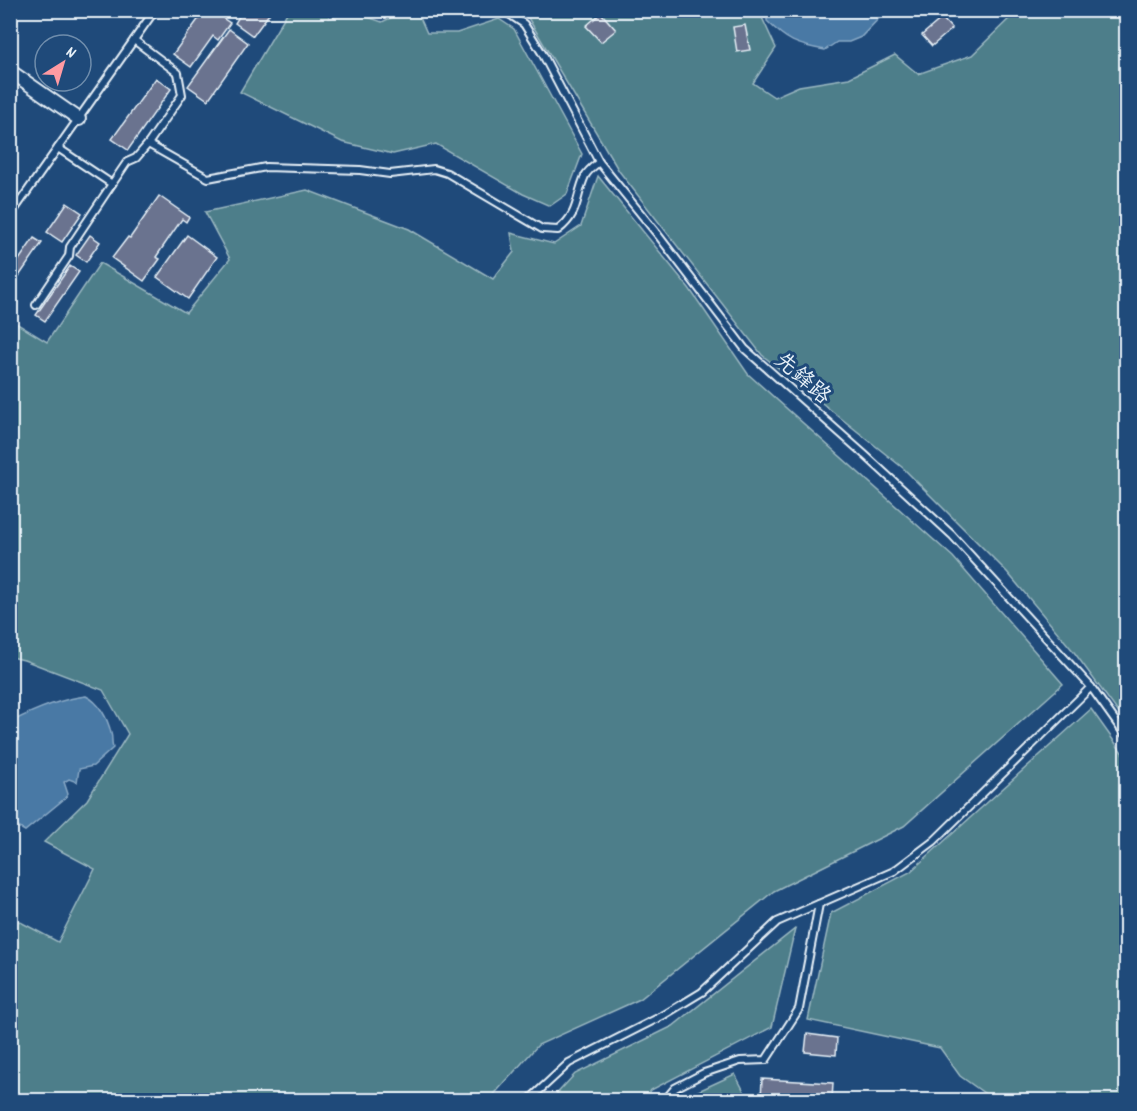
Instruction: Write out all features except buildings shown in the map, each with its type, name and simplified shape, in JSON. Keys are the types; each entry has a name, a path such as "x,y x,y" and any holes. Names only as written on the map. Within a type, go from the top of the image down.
{"street":[{"path":"10,71 79,119"}],"lane":[{"path":"10,216 155,10"},
{"name":"先鋒路","path":"503,10 524,24 542,53 598,162 658,235 745,349 952,535 1091,687 1126,736"},
{"path":"36,305 69,256 70,247 127,162 136,158 148,144 182,95 178,73 134,40"},
{"path":"148,144 208,178 266,166 360,170 390,174 434,169 447,173 542,230 558,230 566,224 575,212 586,174 598,162"},
{"path":"58,148 112,184"},
{"path":"529,1101 569,1062 664,1015 702,992 777,921 894,871 934,842 1091,687"},
{"path":"665,1101 675,1088 704,1073 740,1061 766,1060 799,1010 819,904"}],"green space":[{"path":"288,11 329,11 329,18 354,12 382,22 405,11 417,11 427,33 457,33 499,19 514,29 582,154 567,194 550,206 523,194 436,144 393,154 342,142 240,92"},
{"path":"524,11 759,11 776,48 753,83 774,97 799,86 849,78 895,55 918,74 972,55 1017,11 1126,11 1126,723 1074,652 1007,572 903,468 762,355 619,171"},
{"path":"598,176 689,288 748,374 953,557 1063,684 904,826 774,891 640,999 538,1045 489,1100 11,1100 11,917 58,942 95,869 44,842 87,800 128,734 103,690 11,657 11,320 47,342 100,263 186,313 230,259 205,212 307,190 409,229 493,279 514,252 511,233 554,244 581,226"},
{"path":"1091,709 1126,758 1126,1100 994,1100 960,1076 940,1048 808,1020 831,913 910,872"},
{"path":"795,929 772,1027 651,1090 645,1100 551,1100 575,1074 673,1026"},
{"path":"735,1074 747,1100 679,1100"}],"water":[{"path":"767,10 894,11 884,13 861,37 849,42 837,42 825,50 799,44 786,38 767,21"},
{"path":"86,696 95,702 105,717 112,735 113,748 93,766 79,769 77,782 69,779 64,782 68,794 25,831 11,823 11,722 47,706"}]}
